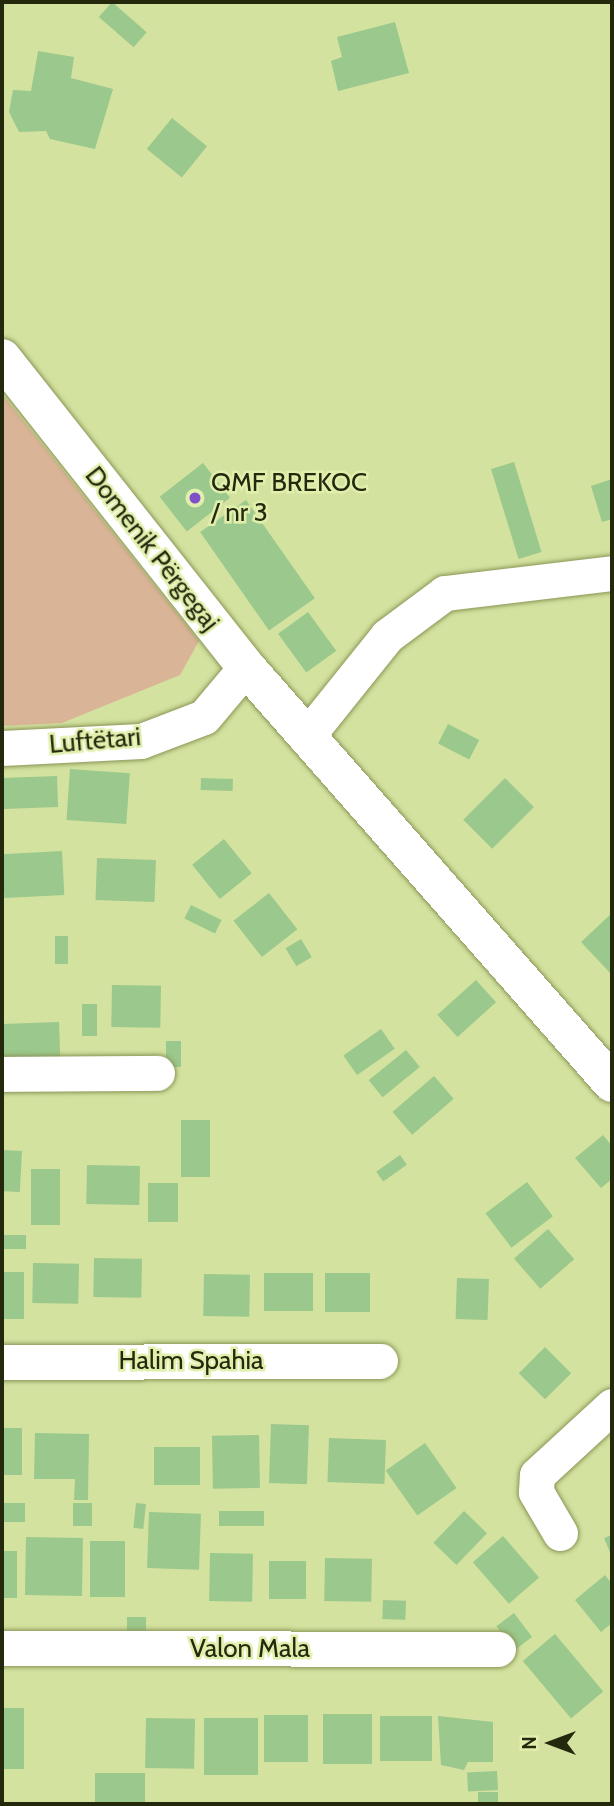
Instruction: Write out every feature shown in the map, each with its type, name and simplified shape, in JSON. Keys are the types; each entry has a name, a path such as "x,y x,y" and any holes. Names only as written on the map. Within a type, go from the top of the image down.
{"main road":[{"name":"Domenik Përgegaj","path":"2,358 246,667 612,1083"}],"street":[{"path":"307,736 387,636 445,593 612,573"},
{"name":"Luftëtari","path":"2,748 141,741 204,717 246,667"},
{"path":"2,1074 157,1073"},
{"name":"Halim Spahia","path":"2,1362 380,1361"},
{"path":"560,1533 536,1492 537,1475 612,1406"},
{"name":"Valon Mala","path":"2,1648 498,1649"}],"shaded area":[{"path":"2,394 199,641 180,675 62,723 2,726"}],"building":[{"path":"112,2 147,32 134,47 99,17"},
{"path":"395,22 409,73 338,91 331,61 342,57 337,37"},
{"path":"38,51 74,57 71,78 113,89 95,149 50,139 46,131 19,132 9,112 13,90 31,91"},
{"path":"172,118 207,146 182,177 147,149"},
{"path":"514,462 541,552 519,559 491,469"},
{"name":"QMF BREKOC / nr 3","path":"203,463 230,498 187,532 160,497"},
{"path":"612,479 612,519 602,522 591,486"},
{"path":"246,500 315,598 269,630 200,532"},
{"path":"308,612 336,651 306,673 278,634"},
{"path":"448,724 479,740 469,759 438,744"},
{"path":"70,769 130,773 126,824 66,820"},
{"path":"57,776 58,807 3,809 2,778"},
{"path":"201,778 233,779 233,791 201,790"},
{"path":"505,778 534,807 492,849 463,820"},
{"path":"224,839 252,873 220,899 192,865"},
{"path":"62,851 64,895 4,898 2,854"},
{"path":"97,858 156,860 154,902 96,900"},
{"path":"269,893 297,929 262,957 234,921"},
{"path":"191,905 222,920 215,933 184,918"},
{"path":"612,913 612,975 581,942"},
{"path":"55,936 68,936 68,964 55,964"},
{"path":"301,939 312,957 296,966 286,948"},
{"path":"476,980 496,1002 457,1037 437,1015"},
{"path":"112,985 161,986 160,1028 111,1027"},
{"path":"82,1004 97,1004 97,1036 82,1036"},
{"path":"59,1022 60,1059 3,1061 2,1024"},
{"path":"381,1029 395,1049 357,1075 343,1055"},
{"path":"166,1041 181,1041 181,1067 166,1067"},
{"path":"406,1050 420,1067 383,1097 369,1080"},
{"path":"434,1076 454,1099 412,1135 392,1112"},
{"path":"181,1120 210,1120 210,1177 181,1177"},
{"path":"603,1135 612,1146 612,1179 601,1188 575,1158"},
{"path":"2,1150 22,1151 20,1192 2,1191"},
{"path":"400,1155 407,1165 383,1181 376,1172"},
{"path":"87,1165 140,1166 139,1205 86,1204"},
{"path":"31,1169 60,1169 60,1225 31,1225"},
{"path":"527,1182 553,1216 511,1248 485,1213"},
{"path":"148,1183 178,1183 178,1222 148,1222"},
{"path":"548,1229 574,1259 540,1289 514,1259"},
{"path":"2,1235 26,1235 26,1249 2,1249"},
{"path":"94,1258 142,1259 141,1298 93,1297"},
{"path":"33,1263 79,1264 78,1304 32,1303"},
{"path":"2,1272 24,1272 24,1319 2,1319"},
{"path":"264,1273 313,1273 313,1311 264,1311"},
{"path":"325,1273 370,1273 370,1312 325,1312"},
{"path":"204,1274 250,1275 249,1317 203,1316"},
{"path":"457,1278 489,1279 488,1320 456,1319"},
{"path":"545,1347 571,1373 545,1399 519,1373"},
{"path":"271,1424 309,1425 307,1484 269,1483"},
{"path":"2,1428 22,1428 22,1475 2,1475"},
{"path":"35,1433 89,1434 88,1500 74,1500 75,1479 34,1479"},
{"path":"259,1435 260,1488 213,1489 212,1436"},
{"path":"329,1438 386,1440 384,1484 327,1482"},
{"path":"425,1443 457,1488 417,1516 386,1471"},
{"path":"154,1447 200,1447 200,1485 154,1485"},
{"path":"2,1503 25,1503 25,1522 2,1522"},
{"path":"73,1503 92,1503 92,1526 73,1526"},
{"path":"136,1503 146,1504 143,1529 133,1528"},
{"path":"219,1511 264,1511 264,1526 219,1526"},
{"path":"464,1511 487,1533 456,1565 433,1543"},
{"path":"149,1512 201,1514 199,1570 147,1568"},
{"path":"612,1535 612,1557 604,1538"},
{"path":"503,1536 539,1578 509,1604 473,1562"},
{"path":"26,1537 83,1538 82,1596 25,1595"},
{"path":"90,1541 125,1541 125,1597 90,1597"},
{"path":"2,1551 17,1551 17,1598 2,1598"},
{"path":"210,1553 253,1554 252,1602 209,1601"},
{"path":"325,1558 372,1559 371,1602 324,1601"},
{"path":"269,1561 306,1561 306,1599 269,1599"},
{"path":"605,1575 612,1584 612,1623 601,1632 575,1600"},
{"path":"383,1600 406,1601 405,1620 382,1619"},
{"path":"514,1613 532,1637 514,1650 496,1626"},
{"path":"127,1617 146,1617 146,1636 127,1636"},
{"path":"555,1634 603,1691 571,1718 523,1661"},
{"path":"2,1708 24,1708 24,1769 2,1769"},
{"path":"323,1714 372,1714 372,1764 323,1764"},
{"path":"264,1715 308,1715 308,1762 264,1762"},
{"path":"380,1716 432,1716 432,1761 380,1761"},
{"path":"438,1716 493,1722 493,1762 468,1762 464,1770 441,1765"},
{"path":"146,1718 195,1719 194,1769 145,1768"},
{"path":"204,1718 258,1718 258,1775 204,1775"},
{"path":"497,1771 498,1790 468,1792 467,1773"},
{"path":"95,1773 145,1773 145,1803 95,1803"},
{"path":"478,1792 498,1792 498,1804 478,1804"}],"place":[{"name":"QMF BREKOC / nr 3","path":"195,498"}]}
